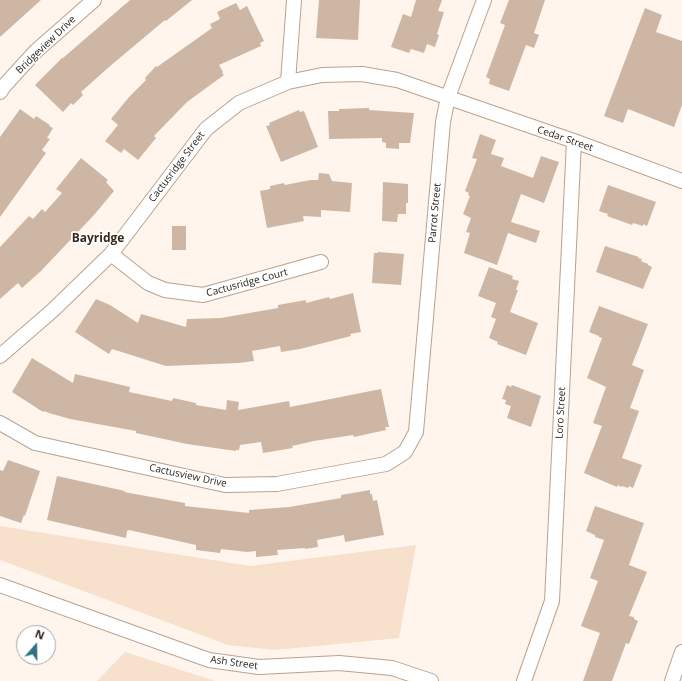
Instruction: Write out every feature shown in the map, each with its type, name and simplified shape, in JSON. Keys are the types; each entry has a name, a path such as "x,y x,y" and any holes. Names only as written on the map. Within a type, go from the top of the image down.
{"street":[{"name":"Bridgeview Drive","path":"0,92 36,51 94,0"},
{"path":"288,82 294,0"},
{"name":"Parrot Street","path":"416,432 443,122 448,97 484,0"},
{"name":"Cactusridge Street","path":"0,356 52,311 111,254 206,130 239,103 288,82 322,75 362,74 397,80 448,97"},
{"name":"Cedar Street","path":"448,97 682,181"},
{"name":"Loro Street","path":"524,681 552,601 574,141"},
{"name":"Cactusridge Court","path":"111,254 148,283 166,290 203,295 321,262"},
{"name":"Cactusview Drive","path":"0,422 35,442 225,485 277,484 386,464 405,452 416,432"},
{"name":"Ash Street","path":"0,584 209,660 259,667 339,663 392,668 431,681"},
{"path":"672,681 682,652"}],"shaded area":[{"path":"0,526 250,566 416,545 399,638 275,650 228,645 0,560"},
{"path":"125,652 215,681 97,681"}],"building":[{"path":"0,0 41,0 0,37"},
{"path":"130,0 192,0 166,21 165,20 109,67 81,92 83,95 73,105 71,103 63,112 35,85 62,58"},
{"path":"319,0 360,0 358,40 316,38"},
{"path":"416,0 442,0 438,11 444,12 437,34 439,35 435,47 427,44 424,53 411,49 409,53 391,47 403,14 411,17"},
{"path":"509,0 545,0 534,33 539,35 534,48 526,45 509,91 489,84 490,79 486,77 505,25 500,23"},
{"path":"236,3 240,10 247,6 264,41 260,43 261,46 219,65 224,75 187,102 154,136 156,138 138,160 124,149 121,153 105,141 118,125 111,119 129,97 146,80 145,78 156,66 157,67 212,28 210,24 220,19 217,12"},
{"path":"645,8 662,15 656,32 682,41 682,105 674,127 628,109 623,123 604,116"},
{"path":"369,108 369,110 414,113 410,143 399,143 399,149 386,148 386,143 382,142 382,138 329,139 328,111"},
{"path":"20,109 34,119 36,116 53,128 47,138 50,139 42,150 46,153 0,217 0,137"},
{"path":"299,110 300,112 304,111 318,147 281,162 266,126 270,125 269,123"},
{"path":"480,134 496,140 491,154 504,158 501,166 533,178 541,156 559,162 544,203 521,194 511,222 540,231 536,243 508,233 497,265 464,253 470,233 466,232 471,218 463,214 470,196 468,195 469,193 465,191 477,159 472,158"},
{"path":"81,158 108,180 106,182 114,191 94,215 41,271 22,288 18,283 0,299 0,247 29,216 33,219 42,209 45,212 62,193 56,189"},
{"path":"319,173 329,174 332,181 352,183 350,212 321,210 321,217 303,216 304,221 267,228 260,191 270,189 270,186 284,183 285,185 318,180"},
{"path":"383,182 408,184 408,203 406,203 406,214 398,214 397,222 382,221"},
{"path":"608,185 656,202 647,226 633,223 632,225 607,216 608,214 599,211"},
{"path":"172,226 186,226 186,250 172,250"},
{"path":"605,246 639,257 638,258 642,259 641,261 652,267 643,289 596,272"},
{"path":"374,253 404,254 401,285 372,283"},
{"path":"489,267 513,276 512,279 519,281 516,290 518,290 510,312 538,323 526,355 497,344 498,342 489,338 496,319 491,317 496,303 478,296"},
{"path":"353,293 361,332 300,349 281,352 280,346 252,351 254,361 166,366 112,349 109,354 75,332 96,299 110,305 138,323 141,314 186,327 187,319 221,318 278,308 278,305 306,300 306,303"},
{"path":"599,306 648,324 632,365 644,370 630,408 639,411 622,458 642,465 633,488 629,486 628,488 621,487 618,485 617,487 584,473 602,426 593,423 606,387 587,378 602,338 589,332"},
{"path":"32,358 73,383 75,374 130,387 129,392 172,401 173,398 196,403 196,405 226,410 227,400 239,402 238,410 289,401 290,407 381,389 389,427 385,427 386,430 354,437 353,435 314,441 292,446 293,448 263,453 261,442 240,445 239,450 236,451 187,444 136,433 136,431 70,419 44,411 43,412 12,392"},
{"path":"507,385 511,387 512,385 541,396 531,427 507,418 511,406 505,404 506,400 502,399"},
{"path":"8,460 40,471 25,516 24,515 21,523 0,516 0,470 3,471"},
{"path":"57,476 125,491 124,492 185,503 185,506 249,513 249,510 289,507 341,498 341,495 370,490 373,501 377,500 384,535 345,542 344,535 317,540 318,547 277,550 278,555 256,557 256,551 247,552 221,549 220,553 196,550 196,545 129,530 127,531 126,538 47,520"},
{"path":"595,506 644,523 629,565 647,572 629,616 634,617 634,619 638,621 629,644 626,643 612,681 583,681 600,633 581,626 598,581 590,578 604,540 595,537 595,535 586,531"}],"district":[{"name":"Bayridge","path":"98,239"}]}
